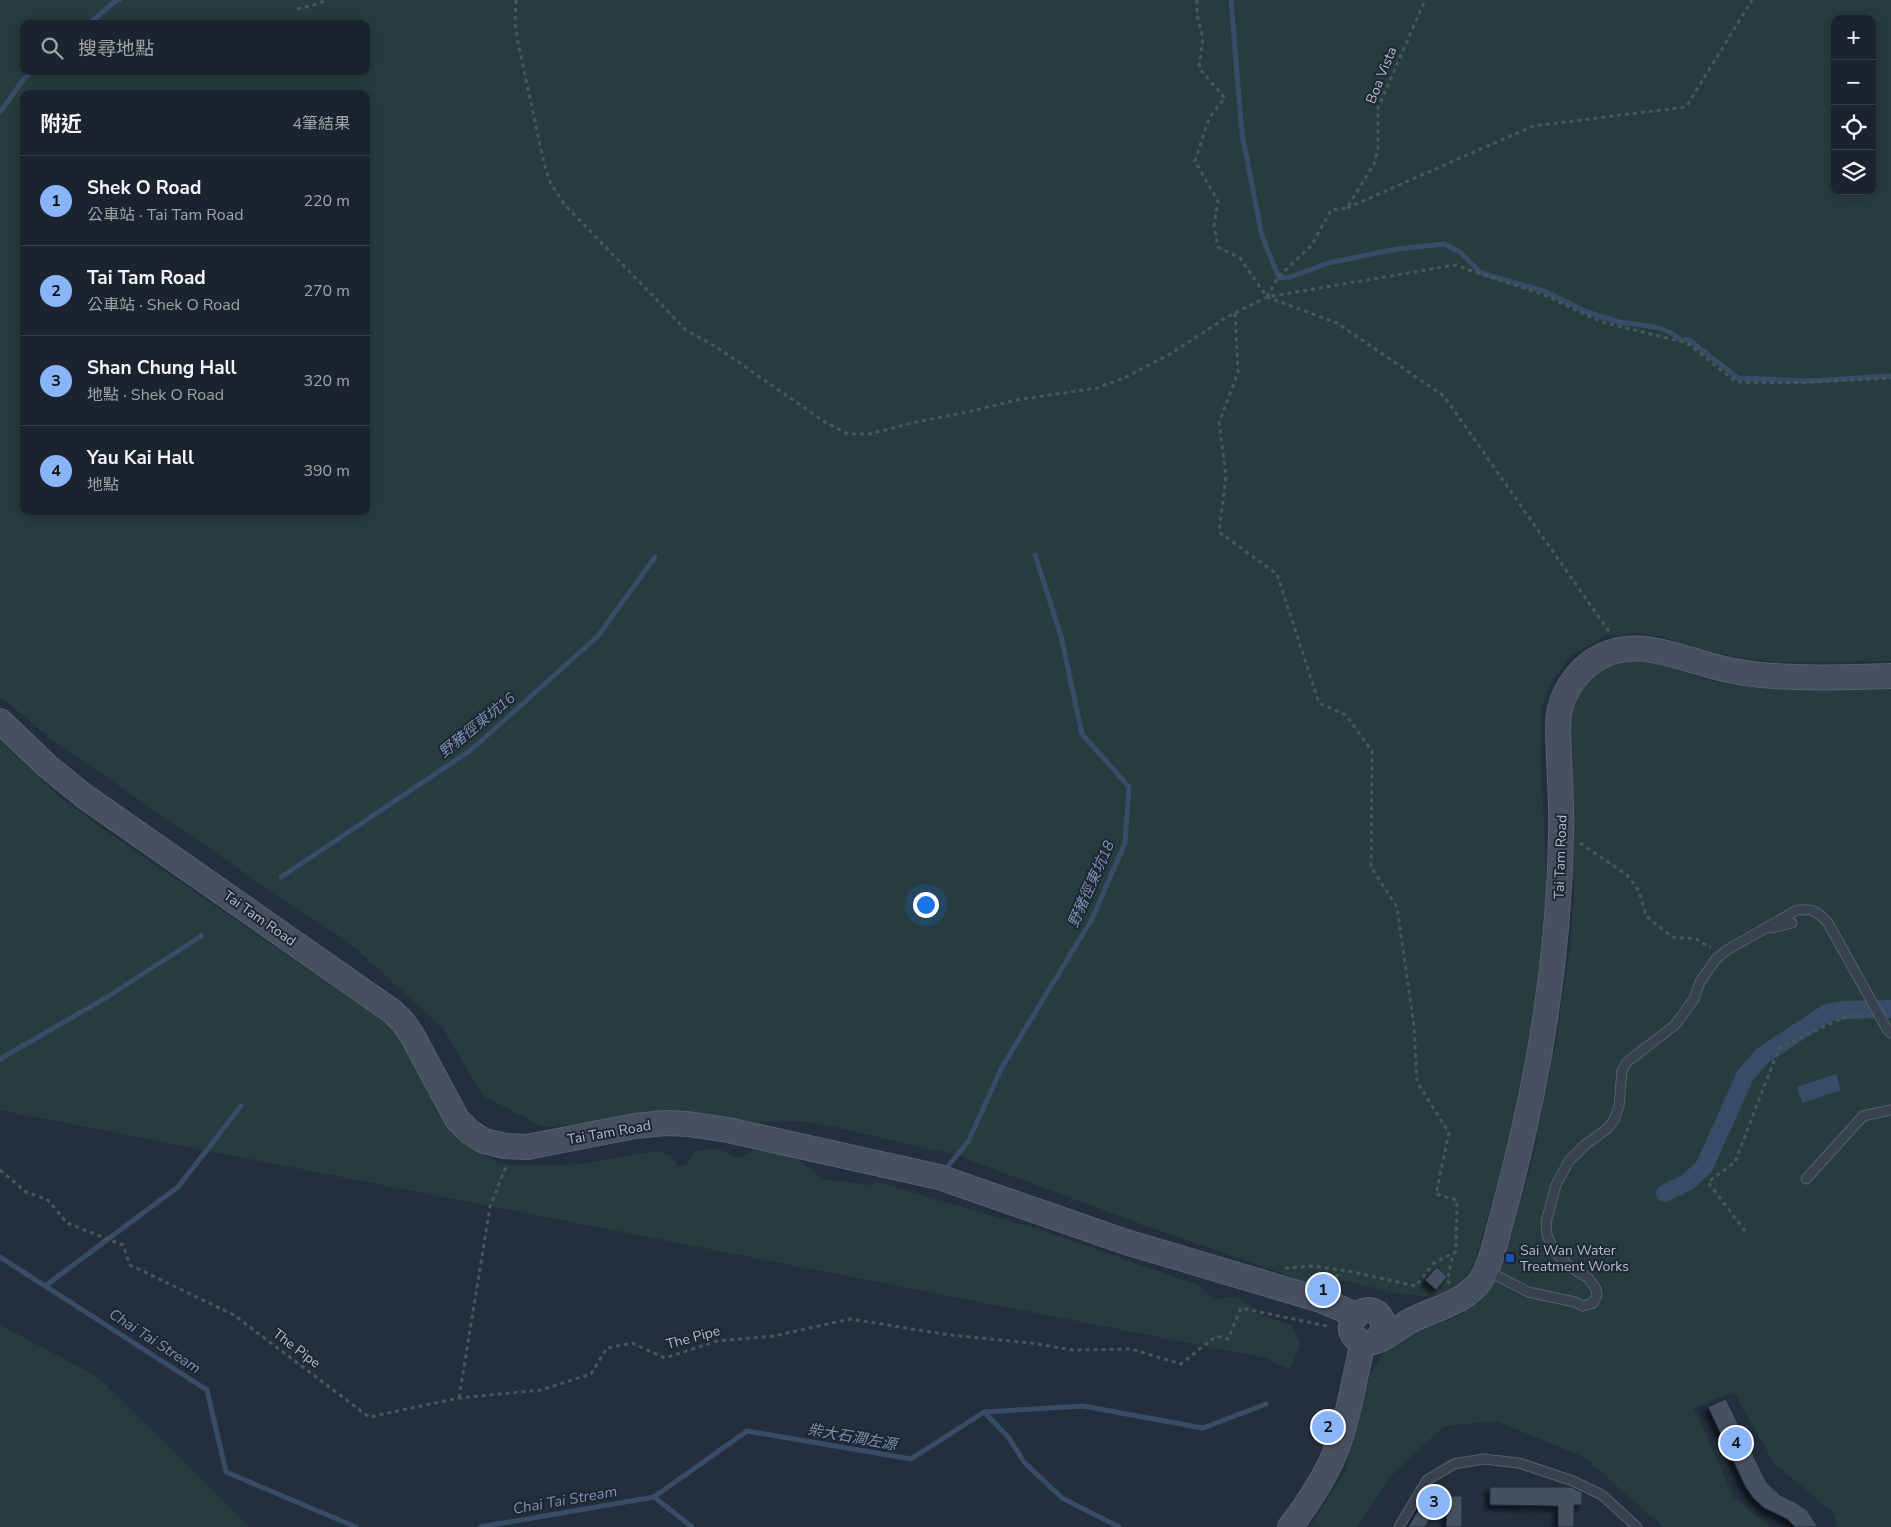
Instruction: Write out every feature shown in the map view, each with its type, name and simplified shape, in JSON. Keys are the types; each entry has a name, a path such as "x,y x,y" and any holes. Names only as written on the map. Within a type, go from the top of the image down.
{"main road":[{"name":"Tai Tam Road","path":"1371,1341 1413,1318 1453,1304 1478,1284 1486,1270 1521,1150 1539,1066 1555,943 1561,833 1558,719 1568,688 1582,670 1594,661 1614,651 1633,648 1653,649 1717,667 1758,675 1803,677 1891,676"},
{"name":"Tai Tam Road","path":"0,721 47,766 84,796 393,1012 403,1022 412,1036 450,1110 463,1126 484,1141 514,1147 543,1145 654,1124 677,1123 728,1130 939,1177 1126,1242 1366,1314 1398,1314 1413,1318"},
{"path":"1290,1527 1314,1493 1332,1460 1371,1341 1384,1330 1383,1321 1366,1314"}],"lane":[{"path":"1486,1270 1528,1292 1575,1302 1583,1306 1593,1303 1597,1295 1596,1289 1588,1278 1570,1267 1554,1252 1547,1235 1546,1222 1556,1185 1569,1161 1585,1145 1608,1128 1614,1120 1619,1106 1622,1071 1627,1062 1675,1025 1694,999 1700,982 1716,958 1761,930 1797,910 1817,912 1828,923 1891,1033"},
{"path":"1761,930 1792,923"},
{"path":"1806,1179 1863,1116 1891,1110"},
{"path":"1399,1527 1427,1480 1454,1464 1483,1459 1519,1463 1573,1480 1602,1495 1637,1527"}],"path":[{"path":"297,8 318,4 326,0"},
{"path":"516,0 515,17 518,43 544,163 550,182 558,197 571,213 691,334 718,348 842,432 857,435 869,434 1016,400 1106,385 1124,378 1170,354 1235,313 1267,297 1455,265 1544,295 1602,322 1687,343 1736,382 1794,383 1891,378"},
{"path":"1197,0 1197,15 1203,38 1199,68 1225,98 1209,118 1195,161 1218,200 1214,225 1218,247 1240,258 1267,297 1337,323 1444,396 1610,632 1614,651"},
{"name":"Boa Vista","path":"1348,208 1374,164 1378,149 1378,108 1425,0"},
{"path":"1267,297 1279,276 1311,246 1331,210 1348,208 1533,126 1686,107 1752,0"},
{"path":"1235,313 1238,372 1220,424 1226,476 1220,532 1277,574 1319,703 1346,715 1372,751 1371,867 1397,907 1414,1026 1417,1082 1449,1133 1436,1194 1456,1200 1456,1251 1434,1263 1416,1286 1314,1266"},
{"path":"1561,833 1589,847 1627,875 1639,891 1646,916 1672,937 1696,939 1721,954"},
{"path":"1745,1230 1708,1182 1735,1162 1779,1048 1847,1016 1878,1012"},
{"path":"459,1398 490,1207 514,1147"},
{"name":"The Pipe","path":"0,1170 26,1192 48,1200 67,1223 123,1245 130,1265 234,1315 370,1417 459,1398 541,1390 591,1374 607,1348 632,1342 665,1358 717,1341 774,1336 850,1319 950,1335 1031,1343 1073,1350 1131,1349 1181,1364 1216,1336 1228,1339 1241,1308 1326,1325 1332,1328"},
{"path":"1337,1275 1338,1270"}],"green space":[{"path":"0,0 1891,0 1891,661 1773,662 1737,657 1696,648 1664,637 1639,633 1606,636 1571,655 1551,683 1542,707 1541,761 1547,897 1543,943 1529,1036 1508,1146 1474,1264 1458,1284 1447,1291 1431,1297 1393,1293 1347,1281 1306,1282 1138,1223 956,1155 813,1122 620,1121 543,1127 483,1096 443,1028 347,941 281,898 51,739 0,696"},
{"path":"1638,660 1734,685 1812,690 1891,688 1891,1527 1837,1527 1833,1513 1774,1463 1734,1392 1694,1408 1734,1498 1770,1527 1663,1527 1584,1457 1496,1421 1444,1426 1390,1477 1357,1527 1310,1527 1345,1471 1370,1374 1400,1328 1440,1323 1459,1316 1488,1293 1500,1275 1534,1153 1556,1041 1570,946 1574,897 1569,712 1580,688 1598,669 1614,662"},
{"path":"0,740 59,797 388,1024 408,1047 444,1118 479,1152 500,1164 540,1166 580,1164 657,1151 672,1156 677,1166 686,1165 694,1151 711,1149 722,1150 736,1158 756,1149 799,1159 822,1179 868,1185 877,1182 1041,1230 1198,1285 1214,1300 1237,1296 1261,1316 1292,1325 1300,1345 1290,1370 1266,1358 0,1110"},
{"path":"0,1325 98,1377 250,1527 0,1527"}],"water":[{"path":"1836,1074 1841,1090 1802,1103 1797,1087"}],"building":[{"path":"1437,1267 1447,1277 1436,1290 1425,1280"},
{"path":"1726,1399 1767,1483 1780,1495 1807,1510 1818,1527 1795,1527 1787,1519 1764,1508 1753,1498 1745,1486 1708,1407"},
{"path":"1490,1487 1571,1487 1582,1492 1582,1505 1574,1505 1574,1527 1558,1527 1558,1506 1490,1505"},
{"path":"1428,1493 1441,1500 1425,1527 1408,1527"},
{"path":"1447,1496 1462,1496 1462,1527 1446,1527"}],"waterway":[{"path":"94,20 114,2 119,0"},
{"path":"1231,0 1242,134 1262,236 1279,278 1291,277 1328,263 1397,249 1444,244 1460,252 1481,273 1544,291 1587,312 1619,322 1655,327 1670,332 1681,340 1689,340 1738,378 1807,381 1891,376"},
{"path":"0,112 28,75"},
{"name":"野豬徑東坑18","path":"943,1172 968,1142 1002,1067 1092,919 1125,843 1129,787 1082,734 1061,636 1035,555"},
{"name":"野豬徑東坑16","path":"281,877 471,750 598,636 655,557"},
{"path":"0,1059 109,996 201,936"},
{"path":"1665,1193 1688,1182 1704,1167 1745,1076 1762,1056 1827,1013 1845,1010 1891,1009"},
{"path":"45,1286 178,1187 241,1106"},
{"name":"Chai Tai Stream","path":"0,1257 207,1390 226,1472 356,1527"},
{"name":"柴大石澗左源","path":"480,1527 654,1497 747,1431 911,1459 984,1412 1083,1406 1203,1428 1266,1404"},
{"path":"984,1412 1009,1438 1024,1462 1062,1498 1119,1527"},
{"path":"654,1497 692,1527"}],"place":[{"name":"Sai Wan Water Treatment Works","path":"1510,1258"},
{"name":"Shek O Road","path":"1323,1290"},
{"name":"Tai Tam Road","path":"1328,1427"},
{"name":"Yau Kai Hall","path":"1736,1443"},
{"name":"Shan Chung Hall","path":"1434,1502"}]}
